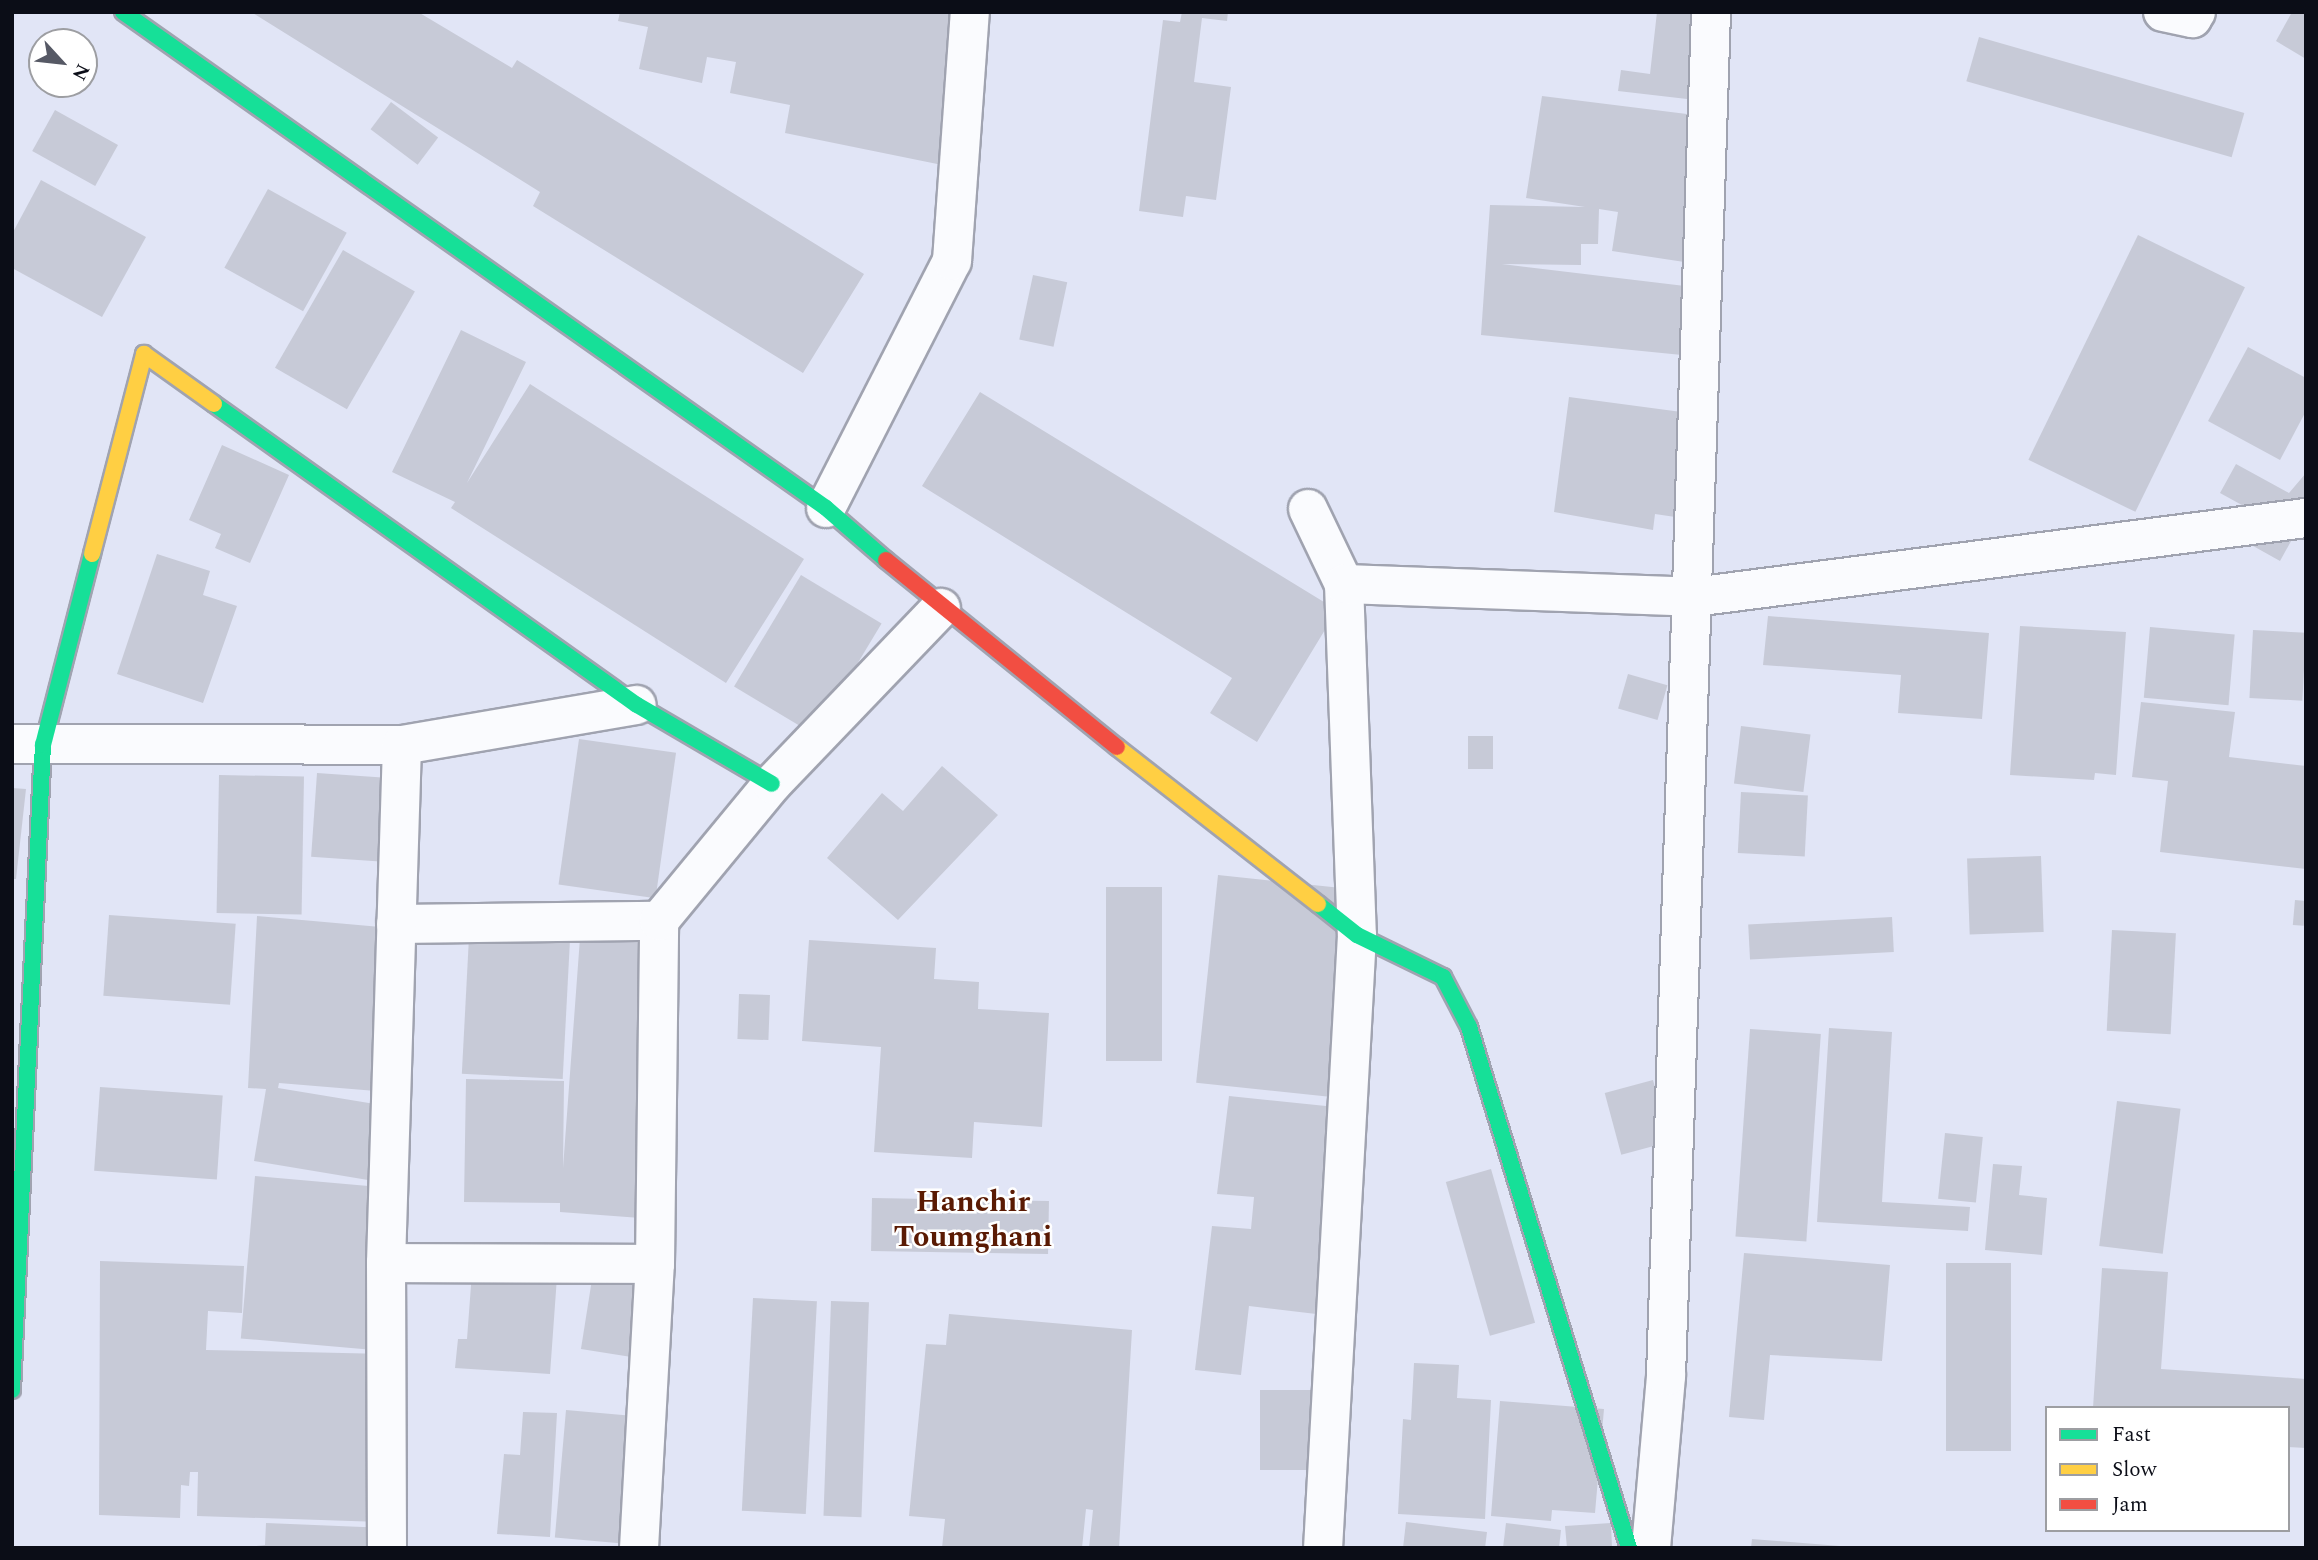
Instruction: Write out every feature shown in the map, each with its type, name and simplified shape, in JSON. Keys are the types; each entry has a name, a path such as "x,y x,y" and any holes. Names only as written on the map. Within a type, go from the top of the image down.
{"street":[{"path":"123,12 826,508 941,608 1357,935 1443,976 1469,1027 1629,1548"},
{"path":"826,508 951,261 970,12"},
{"path":"1651,1548 1666,1376 1711,12"},
{"path":"2163,12 2192,18 2196,12"},
{"path":"12,1390 28,745 144,354 637,705 772,784"},
{"path":"1308,509 1344,583 1357,935 1323,1548"},
{"path":"1344,583 1693,597 2306,519"},
{"path":"639,1548 655,1264 659,921 772,784 941,608"},
{"path":"28,745 402,745 637,705"},
{"path":"387,1548 386,1263 402,745"},
{"path":"396,924 659,921"},
{"path":"386,1263 655,1264"}],"building":[{"path":"251,12 418,12 512,68 517,60 864,274 803,373 533,206 540,192"},
{"path":"620,12 984,12 952,167 785,133 790,105 730,93 736,62 707,57 702,83 639,69 648,27 618,21"},
{"path":"1182,12 1228,12 1227,21 1202,18 1194,82 1231,87 1216,200 1186,196 1183,217 1139,211 1163,20 1180,22"},
{"path":"1657,12 1724,12 1713,102 1618,91 1621,70 1650,74"},
{"path":"2292,12 2306,12 2306,59 2276,41"},
{"path":"1979,37 2244,113 2232,157 1966,81"},
{"path":"1542,96 1727,119 1704,265 1612,251 1618,212 1599,209 1598,244 1581,244 1581,265 1502,264 1710,289 1702,357 1481,335 1490,205 1585,207 1526,198"},
{"path":"391,102 438,138 418,165 371,129"},
{"path":"55,110 118,145 95,186 32,151"},
{"path":"41,180 146,237 102,317 12,268 12,234"},
{"path":"268,189 347,233 303,311 224,268"},
{"path":"2138,235 2245,287 2135,512 2028,460"},
{"path":"343,250 415,292 347,409 275,368"},
{"path":"1033,275 1067,282 1054,347 1019,340"},
{"path":"461,330 526,362 467,483 530,384 804,559 726,683 451,508 455,502 392,472"},
{"path":"2248,347 2306,378 2306,411 2280,460 2208,421"},
{"path":"980,392 1337,610 1257,742 1210,713 1232,678 922,486"},
{"path":"1569,397 1704,415 1689,519 1655,514 1653,530 1554,512"},
{"path":"222,445 289,475 250,563 215,548 221,534 189,520"},
{"path":"2236,464 2289,493 2306,473 2306,540 2295,534 2280,561 2246,542 2260,515 2220,493"},
{"path":"157,554 210,571 203,595 237,606 203,703 117,674"},
{"path":"801,575 882,623 815,735 734,686"},
{"path":"1768,616 1989,633 1982,719 1898,713 1901,675 1763,665"},
{"path":"2020,626 2126,632 2116,775 2095,773 2094,780 2010,775"},
{"path":"2150,627 2235,634 2228,705 2144,698"},
{"path":"2253,630 2306,633 2302,701 2249,698"},
{"path":"1628,674 1667,685 1657,720 1618,709"},
{"path":"2141,702 2235,712 2229,757 2306,766 2306,869 2160,852 2168,781 2132,777"},
{"path":"1741,726 1810,735 1803,792 1734,784"},
{"path":"1468,736 1493,736 1493,769 1468,769"},
{"path":"579,739 676,753 656,898 559,885"},
{"path":"942,766 998,815 898,920 827,858 882,793 903,811"},
{"path":"317,773 404,779 398,863 311,857"},
{"path":"219,775 304,776 302,914 217,913"},
{"path":"12,788 26,789 16,879 12,879"},
{"path":"1741,792 1808,796 1805,856 1738,853"},
{"path":"2041,856 2044,932 1970,935 1967,859"},
{"path":"1218,875 1370,891 1348,1099 1196,1083"},
{"path":"1106,887 1162,887 1162,1061 1106,1061"},
{"path":"2295,900 2306,901 2304,926 2293,925"},
{"path":"109,915 236,924 230,1005 103,996"},
{"path":"257,916 403,929 388,1092 279,1083 278,1088 393,1107 380,1182 254,1161 266,1089 248,1088"},
{"path":"1892,917 1894,952 1750,959 1748,925"},
{"path":"2112,930 2176,933 2171,1034 2107,1031"},
{"path":"469,937 570,942 563,1079 462,1074"},
{"path":"580,938 674,944 654,1219 560,1212 560,1203 464,1202 466,1079 564,1081 563,1168"},
{"path":"809,940 936,948 934,979 979,982 978,1009 1049,1013 1042,1127 974,1122 972,1158 874,1152 881,1047 802,1041"},
{"path":"739,994 770,995 768,1040 737,1039"},
{"path":"1829,1028 1892,1032 1882,1202 1970,1207 1968,1231 1817,1222"},
{"path":"1750,1029 1821,1034 1806,1241 1735,1236"},
{"path":"1653,1080 1670,1142 1621,1155 1605,1093"},
{"path":"100,1087 223,1096 217,1179 94,1171"},
{"path":"1229,1096 1355,1109 1333,1316 1249,1306 1241,1375 1195,1370 1212,1226 1251,1229 1254,1197 1217,1194"},
{"path":"2117,1101 2181,1109 2163,1254 2099,1246"},
{"path":"1945,1133 1983,1137 1976,1203 1938,1199"},
{"path":"1993,1164 2022,1166 2019,1195 2047,1198 2042,1255 1985,1250"},
{"path":"1491,1169 1535,1323 1490,1336 1446,1182"},
{"path":"255,1176 399,1189 385,1351 241,1338"},
{"path":"872,1198 1049,1201 1048,1254 871,1251"},
{"path":"1744,1253 1890,1265 1882,1361 1770,1355 1764,1420 1729,1417"},
{"path":"100,1261 244,1266 242,1313 208,1311 206,1350 387,1354 381,1522 197,1516 198,1472 190,1472 189,1486 181,1485 180,1518 99,1515"},
{"path":"1946,1263 2011,1263 2011,1451 1946,1451"},
{"path":"2102,1268 2168,1272 2161,1369 2306,1379 2306,1448 2290,1447 2290,1406 2093,1406"},
{"path":"472,1272 557,1277 550,1374 455,1368 458,1339 467,1339"},
{"path":"593,1273 659,1283 647,1360 581,1349"},
{"path":"753,1298 817,1301 806,1514 742,1511"},
{"path":"831,1301 869,1302 861,1517 823,1516"},
{"path":"949,1314 1132,1330 1119,1548 1089,1548 1093,1510 1086,1509 1082,1548 942,1548 945,1519 909,1516 926,1344 946,1345"},
{"path":"1414,1363 1459,1365 1457,1398 1491,1400 1485,1519 1398,1514 1403,1419 1411,1420"},
{"path":"1260,1390 1332,1390 1332,1470 1260,1470"},
{"path":"1500,1401 1604,1409 1595,1513 1552,1510 1551,1521 1491,1516"},
{"path":"566,1410 654,1418 643,1545 555,1538"},
{"path":"523,1412 557,1413 550,1537 497,1534 504,1454 520,1455"},
{"path":"1406,1522 1487,1532 1485,1548 1403,1548"},
{"path":"266,1523 387,1528 386,1548 237,1548 265,1545"},
{"path":"1506,1523 1561,1530 1559,1548 1503,1548"},
{"path":"1611,1523 1612,1548 1567,1548 1565,1526"},
{"path":"1752,1539 1840,1546 1840,1548 1751,1548"}],"traffic: fast":[{"path":"123,12 826,508 886,560"},
{"path":"214,404 637,705 772,784"},
{"path":"12,1390 43,745 92,554"},
{"path":"1318,904 1357,935 1443,977 1469,1027 1629,1548"}],"traffic: slow":[{"path":"92,554 144,354 214,404"},
{"path":"1117,747 1318,904"}],"traffic: jam":[{"path":"886,560 1117,747"}],"district":[{"name":"Hanchir Toumghani","path":"973,1219"}]}
